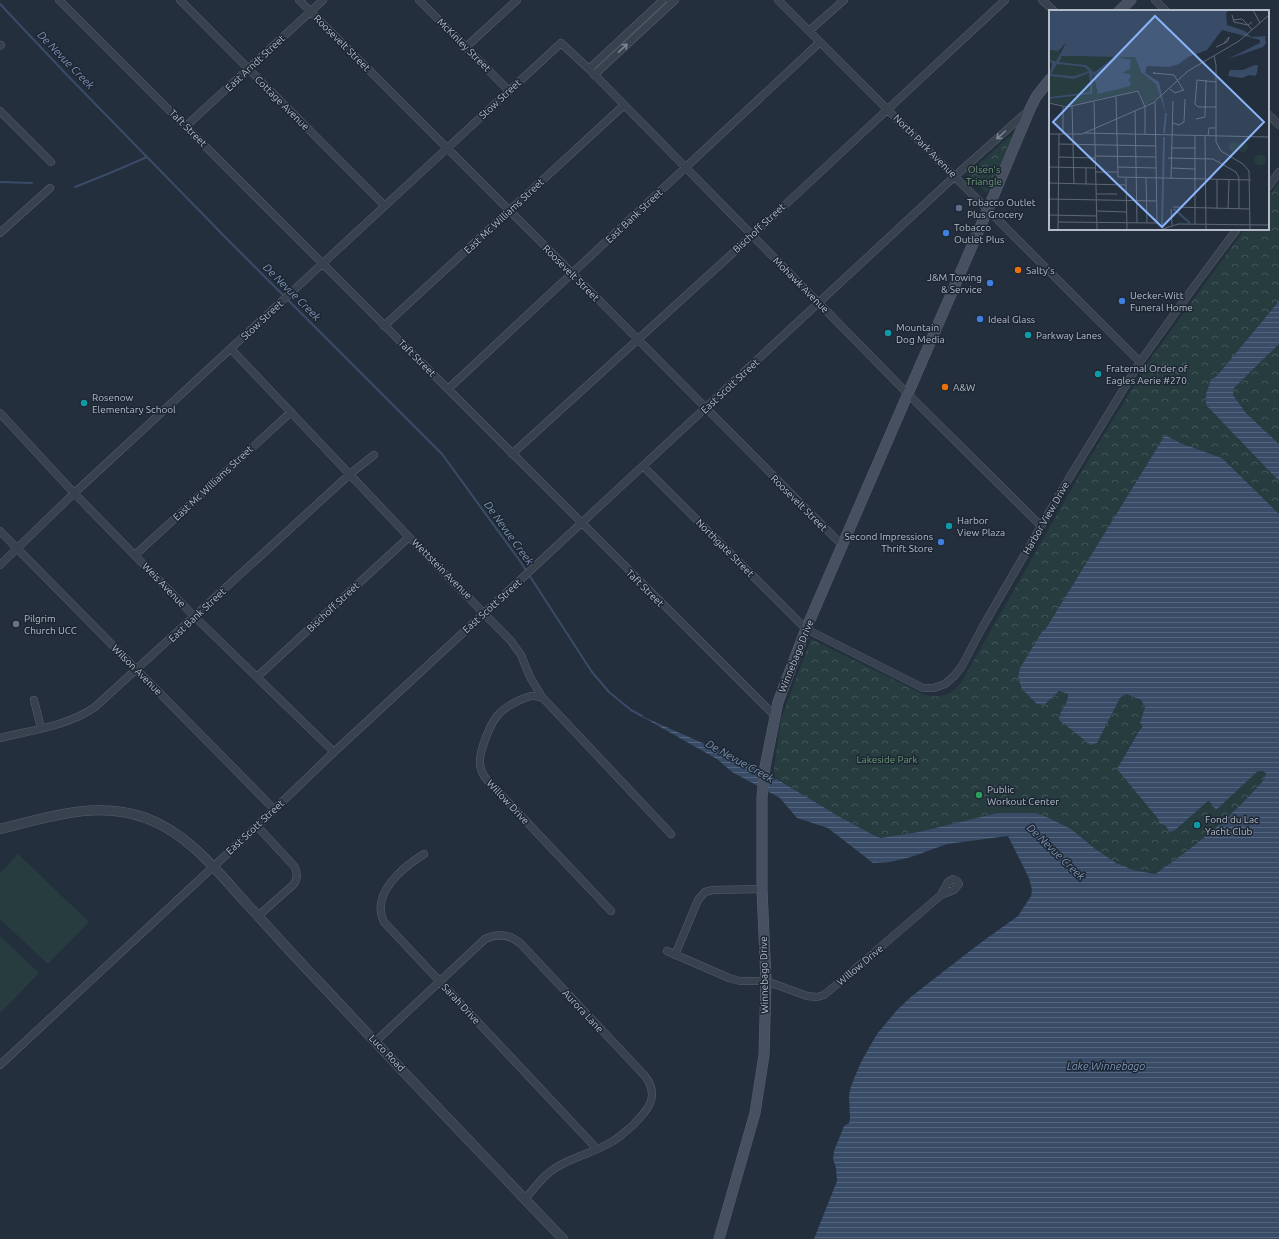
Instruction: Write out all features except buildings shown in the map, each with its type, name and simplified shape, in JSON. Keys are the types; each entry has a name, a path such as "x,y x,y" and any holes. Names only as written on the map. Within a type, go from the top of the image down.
{"main road":[{"path":"1120,10 1131,0"},
{"name":"East Scott Street","path":"1030,109 1036,97 1049,80"},
{"name":"Winnebago Drive","path":"719,1239 756,1107 764,1048 766,981 762,889 762,797 765,767 778,702 806,630 1030,109"}],"street":[{"name":"Taft Street","path":"59,0 775,716"},
{"name":"Cottage Avenue","path":"180,0 385,206"},
{"name":"Roosevelt Street","path":"299,0 843,546"},
{"name":"East Arndt Street","path":"186,126 323,0"},
{"name":"McKinley Street","path":"419,0 509,91"},
{"path":"466,47 517,0"},
{"path":"591,72 663,0"},
{"path":"591,72 675,0"},
{"name":"North Park Avenue","path":"778,0 1140,362"},
{"path":"809,31 844,0"},
{"name":"Bischoff Street","path":"512,454 752,236 1005,0"},
{"path":"1042,0 1053,10"},
{"path":"1155,0 1165,10"},
{"name":"East Bank Street","path":"448,389 820,42"},
{"name":"Mohawk Avenue","path":"561,43 820,303 908,394 1041,526"},
{"name":"Stow Street","path":"0,565 74,493 561,43"},
{"name":"East Mc Williams Street","path":"384,326 623,106"},
{"name":"East Scott Street","path":"0,1065 257,826 334,752 820,303 955,176 1030,109"},
{"path":"0,111 51,162"},
{"path":"1269,115 1279,124"},
{"path":"1269,186 1279,172"},
{"path":"0,233 50,188"},
{"name":"Harbor View Drive","path":"806,630 923,688 934,688 955,675 962,666 982,628 1065,485 1140,362 1236,230"},
{"name":"Wettstein Avenue","path":"231,349 517,649 530,677 542,697 671,834"},
{"name":"East Mc Williams Street","path":"134,555 291,412"},
{"name":"Weis Avenue","path":"0,413 74,493 195,617 334,752"},
{"name":"East Bank Street","path":"0,738 74,719 90,711 105,700 350,474 374,455"},
{"name":"Northgate Street","path":"643,466 806,630"},
{"name":"Wilson Avenue","path":"0,531 274,809"},
{"name":"Bischoff Street","path":"257,677 410,537"},
{"name":"Willow Drive","path":"542,697 533,696 526,698 504,709 497,716 481,751 481,769 487,780 610,911"},
{"path":"34,700 41,728"},
{"name":"Luco Road","path":"0,830 75,811 100,809 119,811 146,818 166,827 184,840 213,867 563,1239"},
{"path":"257,826 294,866 297,874 293,885 258,916"},
{"name":"Sarah Drive","path":"424,854 408,865 392,882 383,896 381,910 386,924 597,1149"},
{"path":"675,955 698,900 705,892 713,890 762,889"},
{"name":"Willow Drive","path":"766,981 807,996 817,997 824,995 941,895"},
{"name":"Aurora Lane","path":"376,1041 483,941 494,936 504,935 514,938 569,995 645,1076 652,1091 650,1104 644,1114 618,1138 553,1169 525,1199"},
{"path":"666,951 740,982 766,981"}],"green space":[{"name":"Olsen's Triangle","path":"1010,136 1012,137 989,190 986,193 966,172 978,165"},
{"name":"Lakeside Park","path":"1279,182 1279,301 1216,377 1211,379 1206,394 1206,405 1279,481 1279,514 1222,458 1180,443 1165,435 1045,630 1044,705 1059,691 1068,694 1068,699 1059,714 1097,743 1120,698 1126,694 1135,697 1145,707 1142,724 1143,726 1139,729 1117,769 1159,820 1159,823 1166,826 1169,832 1174,831 1209,801 1216,809 1258,771 1266,773 1261,783 1218,826 1154,874 1133,870 1116,863 1036,813 997,813 919,832 881,838 840,817 773,776 781,719 811,639 925,695 945,695 953,691 961,683 1080,474 1151,358 1244,230 1269,230 1269,196"},
{"path":"1279,344 1279,444 1246,413 1233,395 1234,388"},
{"path":"18,854 89,922 48,964 0,919 0,873"},
{"path":"0,936 39,973 0,1013"}],"water":[{"path":"1279,301 1279,344 1234,388 1233,395 1246,413 1279,444 1279,481 1206,405 1206,394 1211,379 1216,377"},
{"name":"Lake Winnebago","path":"1165,435 1180,443 1222,458 1279,514 1279,1239 814,1239 837,1181 836,1168 833,1159 834,1151 844,1126 849,1123 849,1095 851,1086 861,1062 877,1034 897,1010 912,996 1018,916 1031,896 1032,890 1029,878 1008,836 947,844 911,857 890,862 873,863 828,828 797,818 780,798 732,772 717,759 639,715 755,766 840,817 881,838 919,832 997,813 1036,813 1071,829 1094,848 1116,863 1133,870 1155,874 1181,856 1218,826 1261,783 1266,773 1258,771 1216,810 1209,801 1207,802 1174,831 1169,832 1166,826 1159,823 1159,820 1117,769 1143,726 1140,723 1145,707 1141,700 1126,694 1120,698 1097,743 1091,745 1059,720 1059,716 1067,701 1068,694 1059,691 1044,705 1037,704 1022,689 1018,677 1020,668 1043,630 1045,630"}],"waterway":[{"name":"De Nevue Creek","path":"0,4 229,241 442,454 520,561 592,672 609,692 631,710 642,716"},
{"path":"75,187 147,157"},
{"path":"0,182 32,183"}],"place":[{"name":"Tobacco Outlet Plus Grocery","path":"959,208"},
{"name":"Tobacco Outlet Plus","path":"946,233"},
{"name":"Salty's","path":"1018,270"},
{"name":"J&M Towing & Service","path":"990,283"},
{"name":"Uecker-Witt Funeral Home","path":"1122,301"},
{"name":"Ideal Glass","path":"980,319"},
{"name":"Mountain Dog Media","path":"888,333"},
{"name":"Parkway Lanes","path":"1028,335"},
{"name":"Fraternal Order of Eagles Aerie #270","path":"1098,374"},
{"name":"A&W","path":"945,387"},
{"name":"Rosenow Elementary School","path":"84,403"},
{"name":"Harbor View Plaza","path":"949,526"},
{"name":"Second Impressions Thrift Store","path":"941,542"},
{"name":"Pilgrim Church UCC","path":"16,624"},
{"name":"Public Workout Center","path":"979,795"},
{"name":"Fond du Lac Yacht Club","path":"1197,825"}]}
